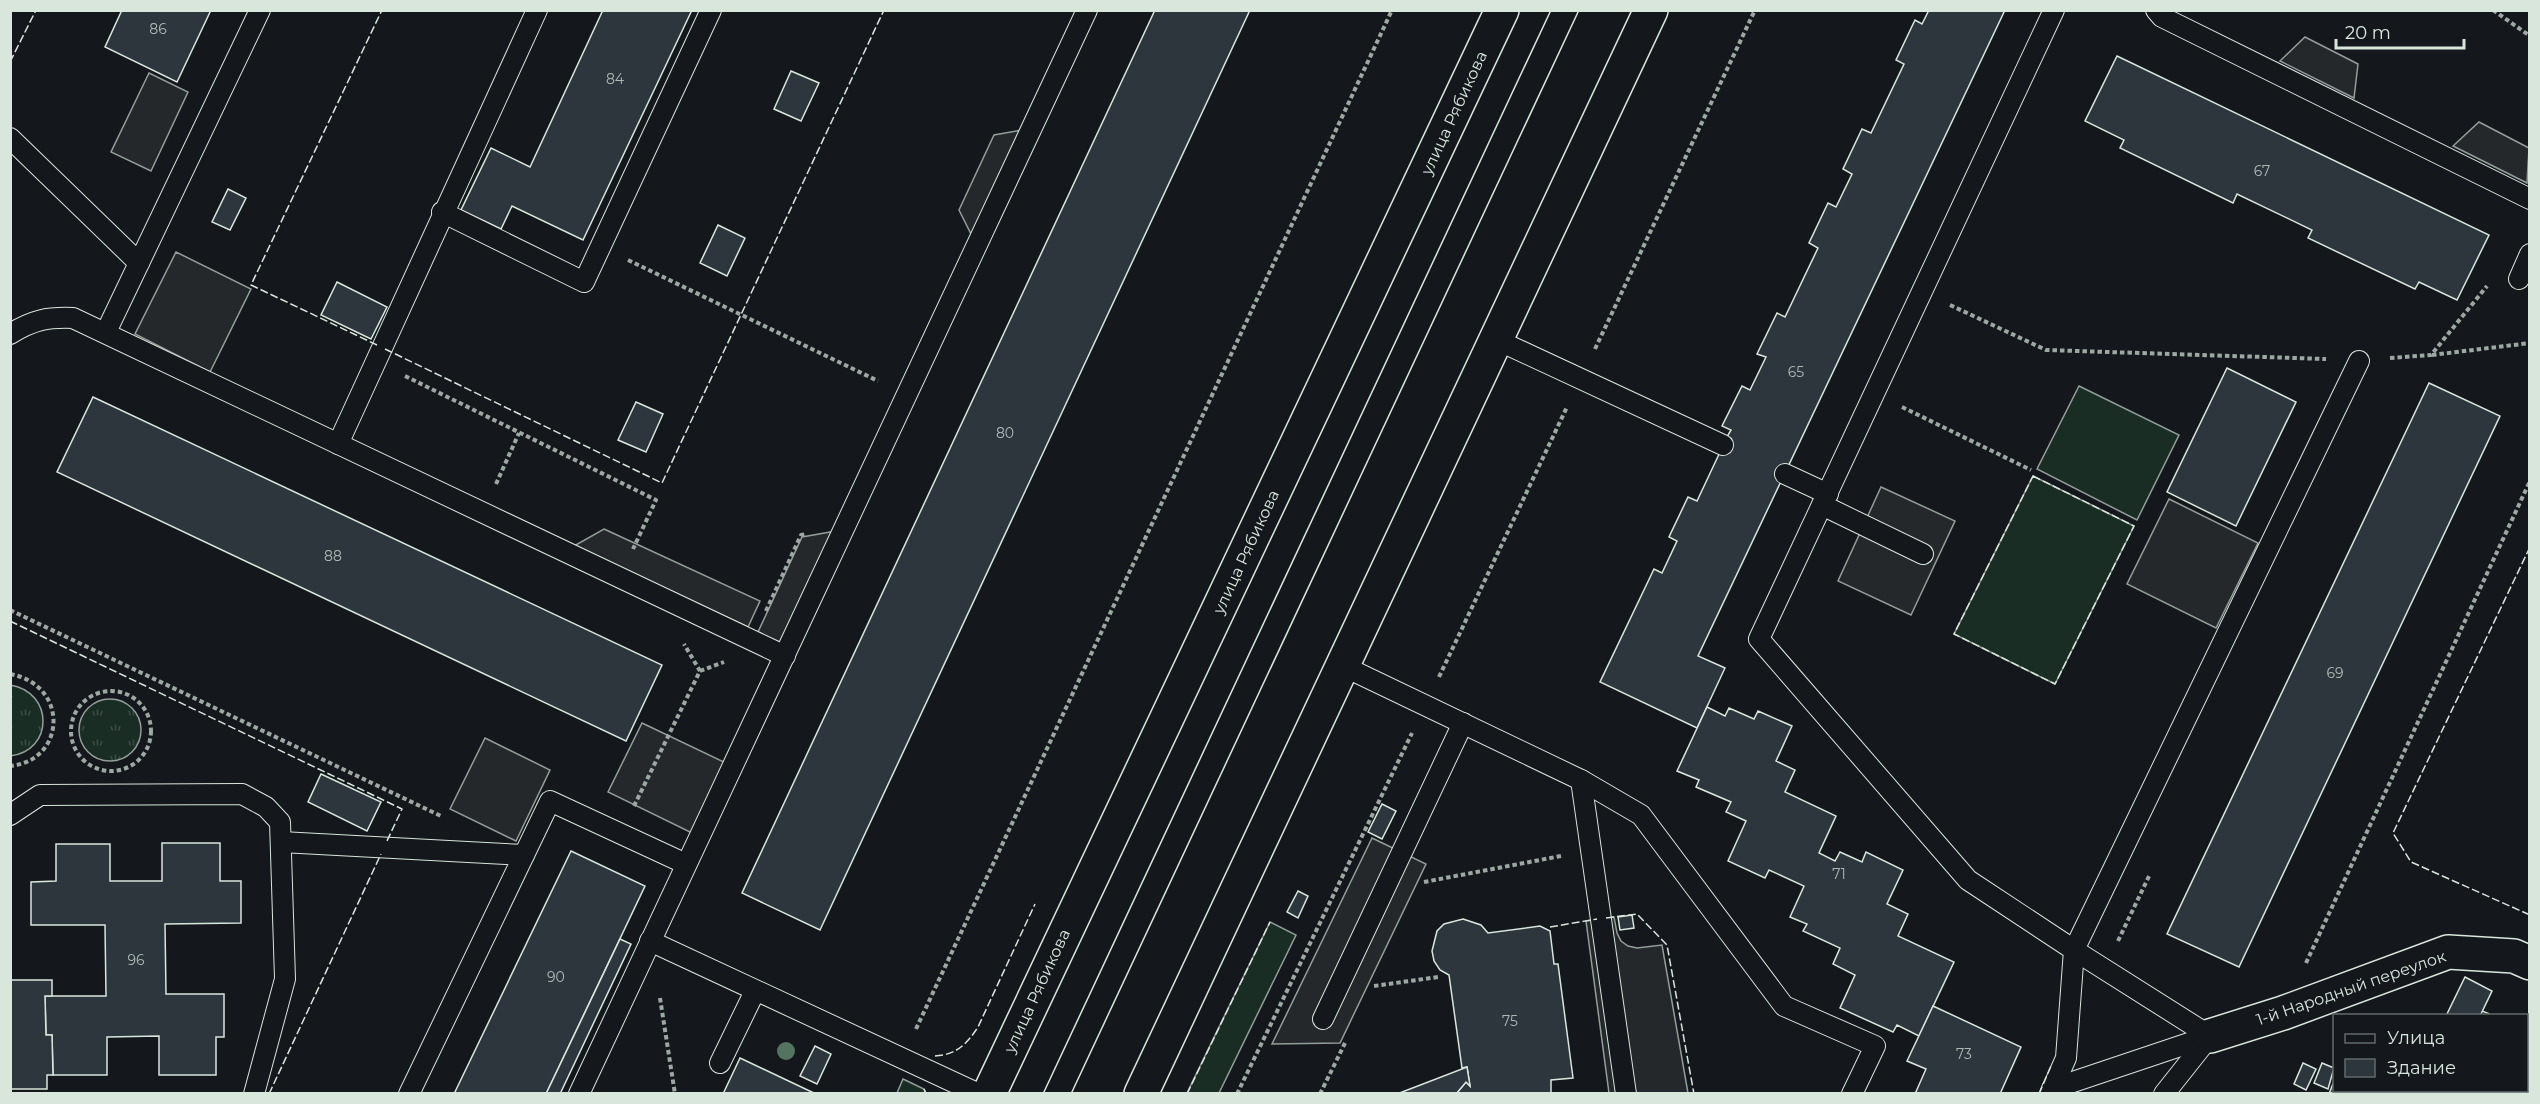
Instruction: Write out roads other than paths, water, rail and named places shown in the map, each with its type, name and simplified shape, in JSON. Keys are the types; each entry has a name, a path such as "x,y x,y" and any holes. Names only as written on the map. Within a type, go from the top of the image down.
{"main road":[{"name":"улица Рябикова","path":"989,1094 1502,10"},
{"path":"1141,1094 1651,10"},
{"name":"1-й Народный переулок","path":"2210,1036 2283,1013 2448,952 2514,956 2529,963"}],"lane":[{"path":"106,332 260,10"},
{"path":"338,444 442,212 537,10"},
{"path":"442,212 584,282 711,10"},
{"path":"579,1094 1087,10"},
{"path":"2055,10 1760,639 1968,880 2210,1036"},
{"path":"2161,13 2529,199"},
{"path":"10,138 139,262"},
{"path":"2518,279 2529,254"},
{"path":"10,334 24,325 48,317 73,318 785,656"},
{"path":"1495,339 1723,445"},
{"path":"2051,1091 2066,1059 2074,950 2359,361"},
{"path":"1785,474 1825,500 1923,554"},
{"path":"1341,665 1581,780 1641,815 1784,1006 1875,1047 1852,1094"},
{"path":"1323,1019 1463,723"},
{"path":"1581,780 1626,1094"},
{"path":"10,816 40,795 242,794 266,807 280,822 285,980 254,1094"},
{"path":"409,1094 550,801 687,864"},
{"path":"281,842 524,855"},
{"path":"650,941 979,1094"},
{"path":"720,1063 755,991"},
{"path":"2051,1091 2210,1036"},
{"path":"2164,1094 2210,1036"}],"tram line":[{"path":"1043,1094 1551,10"},
{"path":"1071,1094 1579,10"}]}
